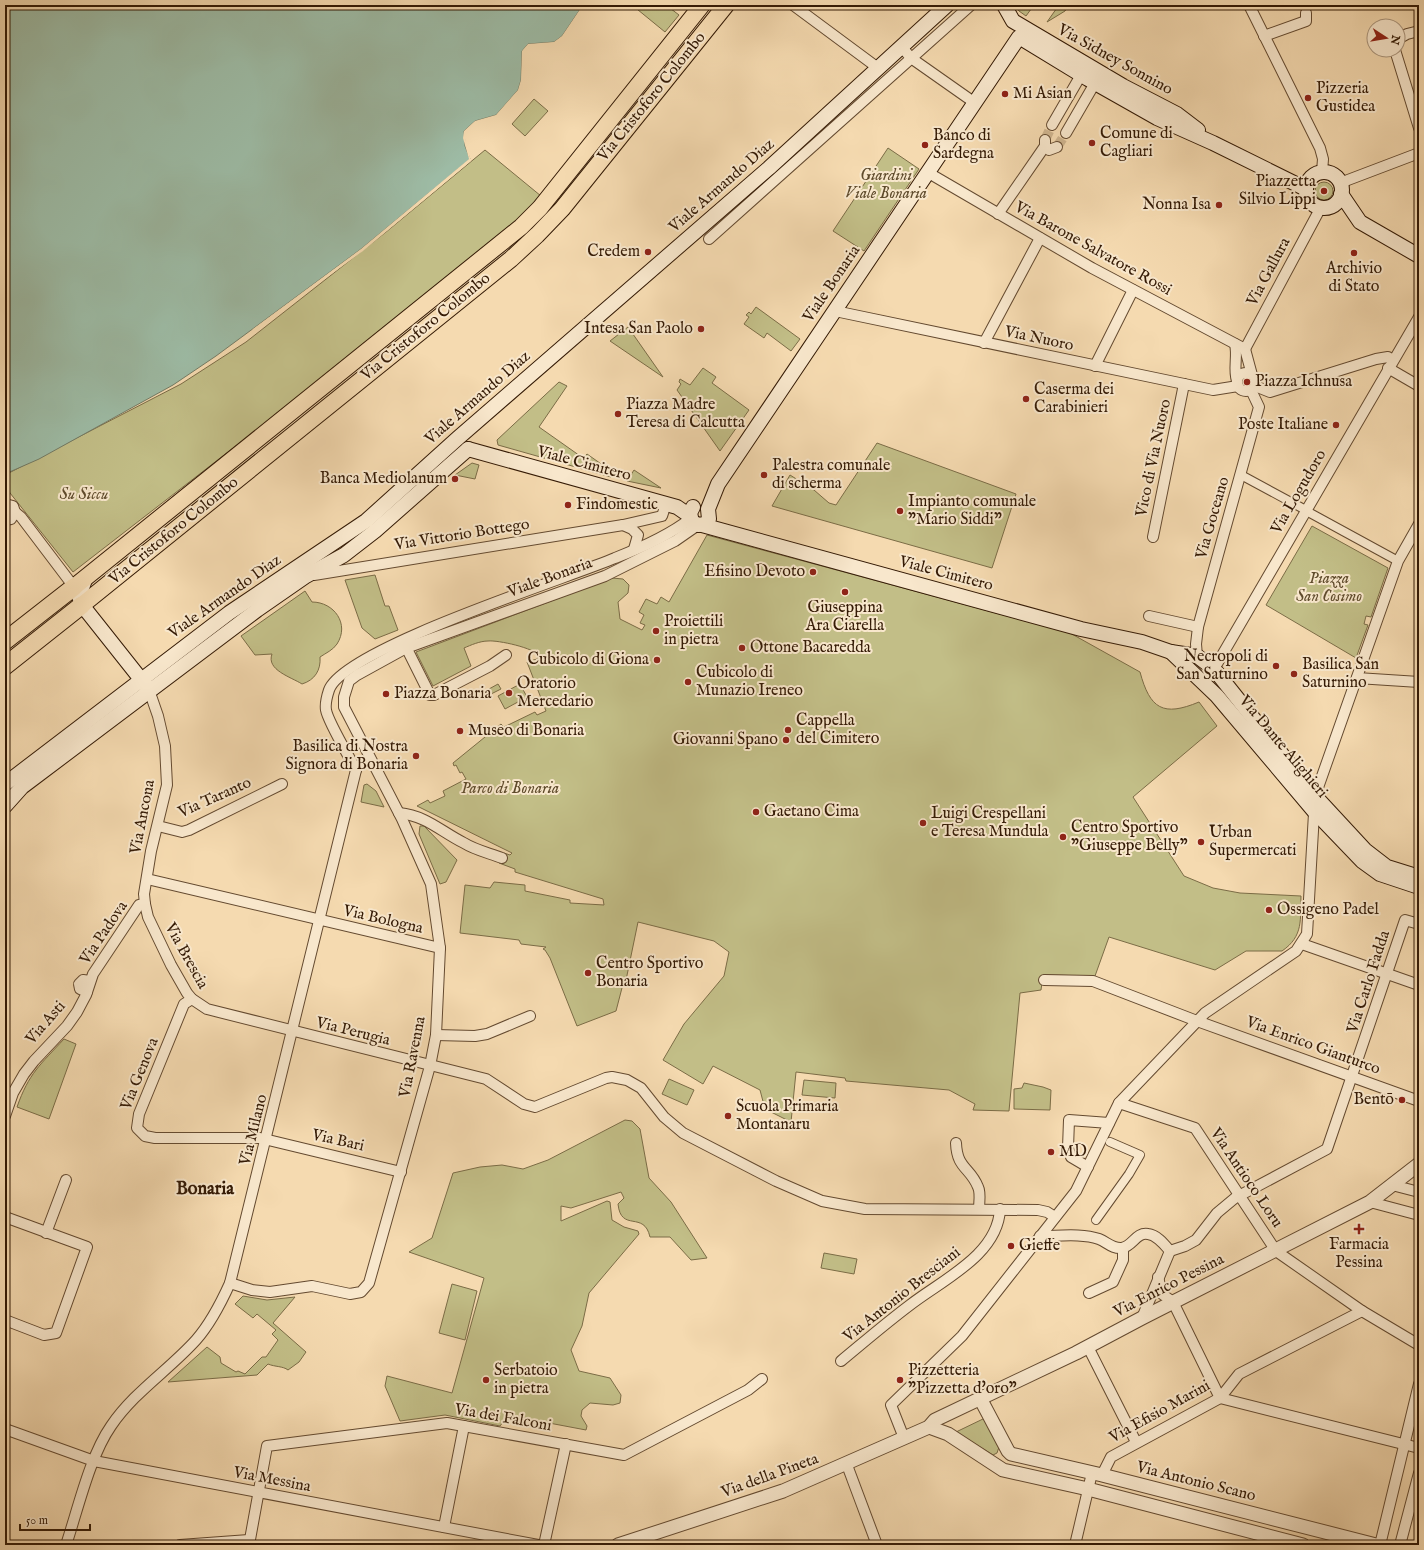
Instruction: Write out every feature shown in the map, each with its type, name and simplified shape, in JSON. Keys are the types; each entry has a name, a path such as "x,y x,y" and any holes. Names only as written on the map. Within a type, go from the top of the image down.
{"highway":[{"path":"5,641 80,582"},
{"path":"5,666 82,605"}],"main road":[{"name":"Via Cristoforo Colombo","path":"80,582 521,227 540,208 702,5"},
{"name":"Via Cristoforo Colombo","path":"82,605 511,259 537,235 562,209 726,5"},
{"name":"Viale Armando Diaz","path":"5,806 22,787 145,685 277,579 334,544 366,521 458,438 769,168 947,5"},
{"name":"Via Sidney Sonnino","path":"1004,5 1024,36 1095,83 1157,118 1213,142 1306,189"},
{"name":"Via Sidney Sonnino","path":"1024,36 1177,114 1213,142"},
{"name":"Viale Bonaria","path":"700,517 718,484 927,172 975,103 988,92 1024,36"},
{"path":"1341,188 1334,205 1320,209 1309,201 1306,189 1308,182 1313,176 1322,172 1333,175 1341,188 1360,222 1419,256"},
{"path":"458,438 468,449"},
{"name":"Viale Armando Diaz","path":"5,784 145,685 306,576 344,555 468,449"},
{"name":"Viale Cimitero","path":"468,449 671,506 700,517 1081,629 1142,642 1171,652"},
{"path":"80,582 79,596 82,605 145,685"},
{"name":"Via Dante Alighieri","path":"1171,652 1197,656 1214,669 1315,796 1365,850 1388,867 1419,877"},
{"name":"Via Dante Alighieri","path":"1171,652 1204,682 1314,811 1362,861 1372,869 1389,878 1419,886"}],"street":[{"path":"793,5 878,68"},
{"name":"Viale Armando Diaz","path":"709,239 911,58 937,37 971,5"},
{"path":"1249,5 1320,148 1323,159 1322,172"},
{"path":"1264,36 1306,21 1306,13"},
{"path":"1406,35 1419,31"},
{"path":"901,46 911,58 975,103"},
{"path":"1398,58 1419,128"},
{"path":"1052,125 1081,74"},
{"path":"1066,133 1095,83"},
{"path":"998,214 1045,143 1049,150 1057,147"},
{"path":"1341,188 1419,153"},
{"name":"Via Barone Salvatore Rossi","path":"927,172 1133,290 1246,349"},
{"name":"Via Gallura","path":"1246,349 1320,209"},
{"path":"984,343 1040,238"},
{"path":"1095,366 1133,290"},
{"name":"Via Nuoro","path":"835,310 984,343 1213,390 1238,383"},
{"name":"Via Logudoro","path":"1204,682 1214,669 1419,316"},
{"path":"1235,344 1237,352 1235,374 1238,383 1244,391 1253,388 1270,392 1376,359 1388,357 1390,364 1419,386"},
{"path":"1246,349 1252,375 1255,380 1253,388"},
{"path":"1238,383 1244,374 1252,375"},
{"name":"Vico di Via Nuoro","path":"1153,537 1184,384"},
{"name":"Via Goceano","path":"1197,656 1196,644 1198,627 1259,407 1253,388"},
{"path":"1241,475 1302,508"},
{"path":"5,504 12,506 15,512 80,582"},
{"name":"Via Vittorio Bottego","path":"306,576 623,525 662,516 671,506"},
{"path":"5,520 11,519 15,512"},
{"path":"1310,513 1398,561"},
{"name":"Viale Bonaria","path":"326,711 330,687 345,671 404,644 617,558 634,548 678,529 700,517"},
{"name":"Viale Bonaria","path":"344,707 344,697 349,681 404,644 605,576 675,541 700,517"},
{"path":"904,1438 892,1406 962,1336 1076,1191 1119,1104 1205,1013 1296,951 1302,944 1306,934 1315,796 1398,561 1419,524"},
{"path":"623,525 632,529 638,535 634,548"},
{"path":"1149,616 1198,627"},
{"path":"404,644 428,693 434,696 490,666 506,655"},
{"path":"1357,678 1419,682"},
{"name":"Via Ancona","path":"145,685 158,716 165,746 167,785 151,850 145,899"},
{"path":"344,707 372,762 356,770 326,711 344,707"},
{"name":"Via Ravenna","path":"230,1283 252,1290 270,1292 312,1286 350,1294 361,1292 369,1283 430,1066 436,1035 440,948 431,884 399,813 372,762"},
{"name":"Via Milano","path":"66,1545 99,1447 111,1426 126,1407 196,1340 219,1306 230,1283 267,1139 356,770"},
{"name":"Via Taranto","path":"158,826 182,832 188,830 282,784"},
{"path":"399,813 414,815 425,819 464,844 502,858"},
{"name":"Via Ancona","path":"147,879 320,921"},
{"name":"Via Padova","path":"87,992 90,981 139,905 145,899"},
{"name":"Via Brescia","path":"145,899 148,917 171,965 192,999 207,1010 215,1013 293,1032"},
{"name":"Via Carlo Fadda","path":"1170,1250 1185,1246 1196,1240 1216,1213 1240,1195 1327,1149 1405,920 1419,924"},
{"name":"Via Bologna","path":"320,921 440,948"},
{"path":"1302,944 1419,985"},
{"name":"Via Enrico Gianturco","path":"1044,980 1093,981 1197,1021 1419,1101"},
{"name":"Via Asti","path":"5,1116 13,1093 24,1074 34,1060 67,1026 77,1012 87,992"},
{"name":"Via Genova","path":"192,999 184,1004 139,1114 137,1128 144,1136 155,1138 267,1139"},
{"path":"436,1035 475,1036 487,1034 530,1016"},
{"name":"Via Perugia","path":"293,1032 486,1079 495,1083 524,1104 534,1107 606,1078 612,1077 627,1080 640,1088 664,1117 683,1133 776,1181 822,1201 865,1209 979,1209"},
{"name":"Via Antioco Loru","path":"1119,1104 1194,1128 1276,1251"},
{"path":"1088,1167 1071,1157 1068,1148 1069,1120 1109,1123"},
{"name":"Via Bari","path":"267,1139 401,1172"},
{"path":"1096,1220 1129,1174 1140,1155 1110,1142"},
{"path":"956,1143 956,1154 960,1164 974,1178 979,1189 979,1209 1038,1210 1055,1217"},
{"name":"Via Enrico Pessina","path":"929,1427 935,1420 981,1400 1088,1347 1370,1202 1419,1164"},
{"path":"46,1232 66,1180"},
{"path":"1392,1185 1419,1192"},
{"path":"1370,1202 1419,1215"},
{"name":"Via Antonio Bresciani","path":"841,1361 910,1304 964,1268 978,1253 997,1228 1000,1209"},
{"path":"5,1217 87,1247 56,1333 44,1335 5,1320"},
{"path":"1040,1236 1090,1237 1100,1239 1116,1248 1123,1248 1142,1234 1150,1234 1162,1242 1170,1250 1142,1318"},
{"path":"1089,1293 1113,1282 1123,1260 1123,1248"},
{"path":"1276,1251 1362,1311 1419,1345"},
{"path":"1158,1277 1162,1294 1173,1302 1220,1398 1419,1448"},
{"name":"Via Efisio Marini","path":"1075,1545 1088,1489 1110,1457 1220,1398 1239,1374 1362,1311"},
{"path":"1088,1347 1136,1442"},
{"name":"Via dei Falconi","path":"258,1492 267,1446 447,1423 624,1454 748,1390 762,1379"},
{"path":"1380,1545 1419,1384"},
{"path":"981,1400 1008,1451 997,1466"},
{"path":"444,1528 464,1426"},
{"name":"Via della Pineta","path":"618,1545 783,1491 929,1427"},
{"name":"Via Antonio Scano","path":"929,1427 948,1434 1003,1470 1088,1489 1302,1545"},
{"name":"Via Messina","path":"5,1429 94,1461 538,1545"},
{"path":"544,1545 566,1444"},
{"name":"Via Antonio Scano","path":"1008,1451 1011,1454 1097,1474 1376,1545"},
{"path":"847,1464 877,1545"},
{"path":"1400,1545 1419,1473"},
{"path":"180,1545 249,1543 258,1492"}],"green space":[{"path":"632,5 666,5 679,15 665,32"},
{"path":"1015,5 1034,5 1026,16 1019,11"},
{"path":"1059,5 1069,5 1065,11 1047,22"},
{"path":"534,99 548,111 525,136 512,124"},
{"name":"Giardini Viale Bonaria","path":"888,148 919,169 864,251 833,231"},
{"name":"Su Siccu","path":"485,150 541,196 517,221 250,435 73,572 10,493 5,485 5,475 181,384 246,342 386,232"},
{"path":"1324,182 1330,185 1333,191 1330,197 1324,200 1318,197 1315,191 1318,185"},
{"path":"756,307 800,339 791,351 767,333 764,338 744,324 749,317 746,315 749,312 751,314"},
{"path":"628,327 663,377 610,341"},
{"path":"703,368 716,377 712,383 749,410 720,451 677,390 681,384 679,382 680,379 690,385"},
{"path":"559,382 567,386 539,427 583,458 587,454 614,473 611,477 498,445 497,440"},
{"name":"Impianto comunale \"Mario Siddi\"","path":"877,443 1016,494 992,568 772,506 790,475 814,490 829,503 836,505"},
{"path":"472,463 479,465 475,479 455,475"},
{"path":"634,470 661,488 627,481"},
{"name":"Piazza San Cosimo","path":"1312,526 1388,568 1371,617 1366,616 1364,624 1368,625 1356,658 1266,605"},
{"name":"Parco di Bonaria","path":"707,535 1070,633 1140,672 1148,694 1154,702 1160,706 1167,709 1176,709 1187,707 1199,702 1217,726 1133,797 1184,876 1213,888 1240,893 1301,896 1300,920 1294,939 1282,951 1246,951 1215,970 1109,937 1095,976 1043,975 1041,990 1020,993 1009,1111 973,1110 975,1104 949,1090 846,1081 845,1078 796,1072 791,1122 765,1109 760,1090 713,1066 703,1084 663,1060 684,1024 724,976 729,952 714,941 638,922 625,985 623,984 616,1011 577,1026 550,958 543,949 546,947 521,944 519,940 460,933 465,885 490,888 494,882 525,885 525,891 570,900 570,903 604,905 603,899 515,872 515,869 499,863 504,853 510,855 512,853 417,806 428,800 430,803 445,796 443,791 466,779 462,772 460,773 456,765 454,766 453,763 501,724 504,727 535,712 537,715 546,711 527,662 537,659 539,656 524,647 507,643 493,641 479,642 464,648 471,666 433,686 416,652 612,578 623,579 629,585 628,593 618,602 620,619 642,630 645,625 640,623 644,615 639,612 646,599 657,604 661,597 669,602"},
{"path":"375,575 385,606 389,606 398,630 375,639 362,628 345,580"},
{"path":"305,591 312,602 320,603 333,610 341,622 342,629 341,636 337,644 320,657 318,670 314,677 302,684 276,669 271,660 272,654 255,655 241,636"},
{"path":"498,684 501,689 491,694 489,689"},
{"path":"520,684 527,697 505,709 498,696"},
{"path":"367,784 376,791 384,807 361,802 364,785"},
{"path":"420,826 424,826 457,860 446,882 440,884 419,834"},
{"path":"64,1039 76,1044 49,1119 17,1107 21,1095 31,1077"},
{"path":"669,1079 694,1090 687,1105 662,1094"},
{"path":"804,1080 836,1083 835,1098 802,1095"},
{"path":"1024,1083 1051,1090 1050,1110 1014,1109 1014,1089 1022,1088"},
{"path":"625,1120 632,1121 640,1129 649,1178 671,1202 707,1258 691,1260 670,1237 650,1237 647,1229 643,1225 623,1218 618,1204 624,1198 621,1192 571,1208 561,1206 561,1221 607,1201 610,1202 612,1220 624,1227 638,1231 639,1234 589,1293 582,1326 571,1350 579,1371 610,1378 621,1395 620,1403 613,1405 590,1403 582,1410 581,1416 587,1426 586,1430 512,1416 507,1417 500,1426 445,1415 400,1421 385,1386 387,1376 452,1393 484,1278 409,1252 432,1238 453,1173 480,1167 502,1165 523,1169 548,1160"},
{"path":"824,1253 857,1259 854,1274 821,1268"},
{"path":"452,1284 477,1291 465,1340 439,1333"},
{"path":"243,1296 267,1300 295,1297 273,1323 306,1352 299,1362 288,1370 268,1364 257,1375 168,1382 207,1347 220,1357 221,1363 236,1372 238,1371 245,1374 262,1357 266,1357 278,1340 272,1334 276,1330 257,1314 253,1318 235,1304"},
{"path":"985,1418 999,1447 997,1453 993,1455 956,1432"}],"shaded area":[{"path":"5,5 583,5 562,36 554,42 528,44 522,51 521,80 518,90 496,115 475,121 464,131 465,146 470,159 361,249 216,356 173,385 39,459 5,474"}],"pier":[{"path":"583,5 585,5 563,37 555,44 529,46 524,52 523,80 520,91 508,105 493,119 482,120 470,127 466,132 465,138 471,161 363,251 251,333 253,329 361,249 469,159 463,138 464,131 475,121 496,115 518,90 521,80 522,51 528,44 554,42 562,36"}],"tunnel":[{"path":"1045,140 1052,125"},
{"path":"1057,147 1066,133"}],"place":[{"name":"Mi Asian","path":"1005,94"},
{"name":"Pizzeria Gustidea","path":"1308,98"},
{"name":"Comune di Cagliari","path":"1092,143"},
{"name":"Banco di Sardegna","path":"925,145"},
{"name":"Piazzetta Silvio Lippi","path":"1324,191"},
{"name":"Nonna Isa","path":"1219,205"},
{"name":"Credem","path":"648,252"},
{"name":"Archivio di Stato","path":"1354,253"},
{"name":"Intesa San Paolo","path":"701,329"},
{"name":"Piazza Ichnusa","path":"1247,382"},
{"name":"Caserma dei Carabinieri","path":"1026,399"},
{"name":"Piazza Madre Teresa di Calcutta","path":"618,414"},
{"name":"Poste Italiane","path":"1336,425"},
{"name":"Palestra comunale di scherma","path":"764,475"},
{"name":"Banca Mediolanum","path":"455,479"},
{"name":"Findomestic","path":"568,505"},
{"name":"Impianto comunale \"Mario Siddi\"","path":"900,511"},
{"name":"Efisino Devoto","path":"813,572"},
{"name":"Giuseppina Ara Ciarella","path":"845,592"},
{"name":"Proiettili in pietra","path":"656,631"},
{"name":"Ottone Bacaredda","path":"742,648"},
{"name":"Cubicolo di Giona","path":"657,660"},
{"name":"Necropoli di San Saturnino","path":"1276,666"},
{"name":"Basilica San Saturnino","path":"1294,674"},
{"name":"Cubicolo di Munazio Ireneo","path":"688,682"},
{"name":"Oratorio Mercedario","path":"509,693"},
{"name":"Piazza Bonaria","path":"386,694"},
{"name":"Cappella del Cimitero","path":"788,730"},
{"name":"Museo di Bonaria","path":"460,731"},
{"name":"Giovanni Spano","path":"786,740"},
{"name":"Basilica di Nostra Signora di Bonaria","path":"416,756"},
{"name":"Gaetano Cima","path":"756,812"},
{"name":"Luigi Crespellani e Teresa Mundula","path":"923,823"},
{"name":"Centro Sportivo \"Giuseppe Belly\"","path":"1063,837"},
{"name":"Urban Supermercati","path":"1201,842"},
{"name":"Ossigeno Padel","path":"1269,910"},
{"name":"Centro Sportivo Bonaria","path":"588,973"},
{"name":"Bentō","path":"1402,1100"},
{"name":"Scuola Primaria Montanaru","path":"728,1116"},
{"name":"MD","path":"1051,1152"},
{"name":"Farmacia Pessina","path":"1359,1229"},
{"name":"Gieffe","path":"1011,1246"},
{"name":"Serbatoio in pietra","path":"486,1380"},
{"name":"Pizzetteria \"Pizzetta d'oro\"","path":"900,1380"}],"district":[{"name":"Bonaria","path":"205,1189"}]}
